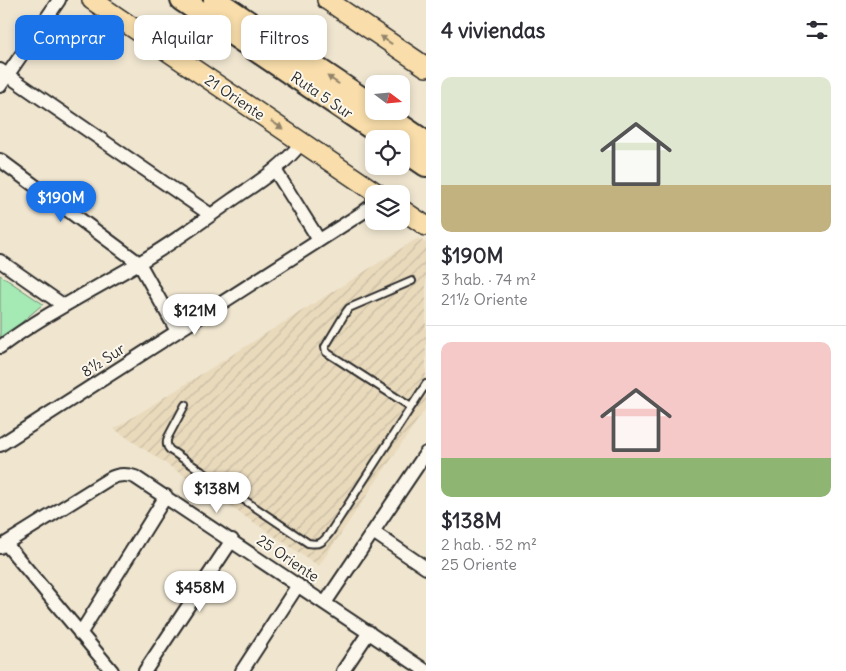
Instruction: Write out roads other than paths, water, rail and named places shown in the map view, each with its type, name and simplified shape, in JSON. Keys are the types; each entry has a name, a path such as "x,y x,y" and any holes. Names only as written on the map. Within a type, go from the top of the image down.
{"highway":[{"name":"Ruta 5 Sur","path":"182,0 375,130"},
{"name":"Ruta 5 Sur","path":"215,0 365,101"},
{"path":"393,120 426,143"},
{"path":"410,154 426,165"}],"main road":[{"name":"21 Oriente","path":"92,0 365,185"},
{"path":"332,1 426,67"},
{"path":"410,215 426,226"}],"street":[{"path":"0,86 4,73 59,0"},
{"path":"4,73 211,216"},
{"path":"0,347 63,305 139,263 211,216 275,170 287,160 302,142"},
{"path":"0,160 139,263 177,331"},
{"path":"275,170 319,240"},
{"name":"8½ Sur","path":"0,446 365,210"},
{"path":"0,261 63,305"},
{"path":"325,603 373,532 422,468 426,453"},
{"name":"25 Oriente","path":"3,546 114,476 125,474 136,477 426,671"},
{"path":"80,634 166,496"},
{"path":"373,532 426,568"},
{"path":"145,671 232,540"},
{"path":"3,546 112,671"},
{"path":"242,671 298,585"},
{"path":"343,671 369,632"}],"lane":[{"path":"411,407 326,352 325,347 349,308 412,281"},
{"path":"185,405 168,437 167,447 308,543 315,544 323,542 329,534 426,384"}]}
